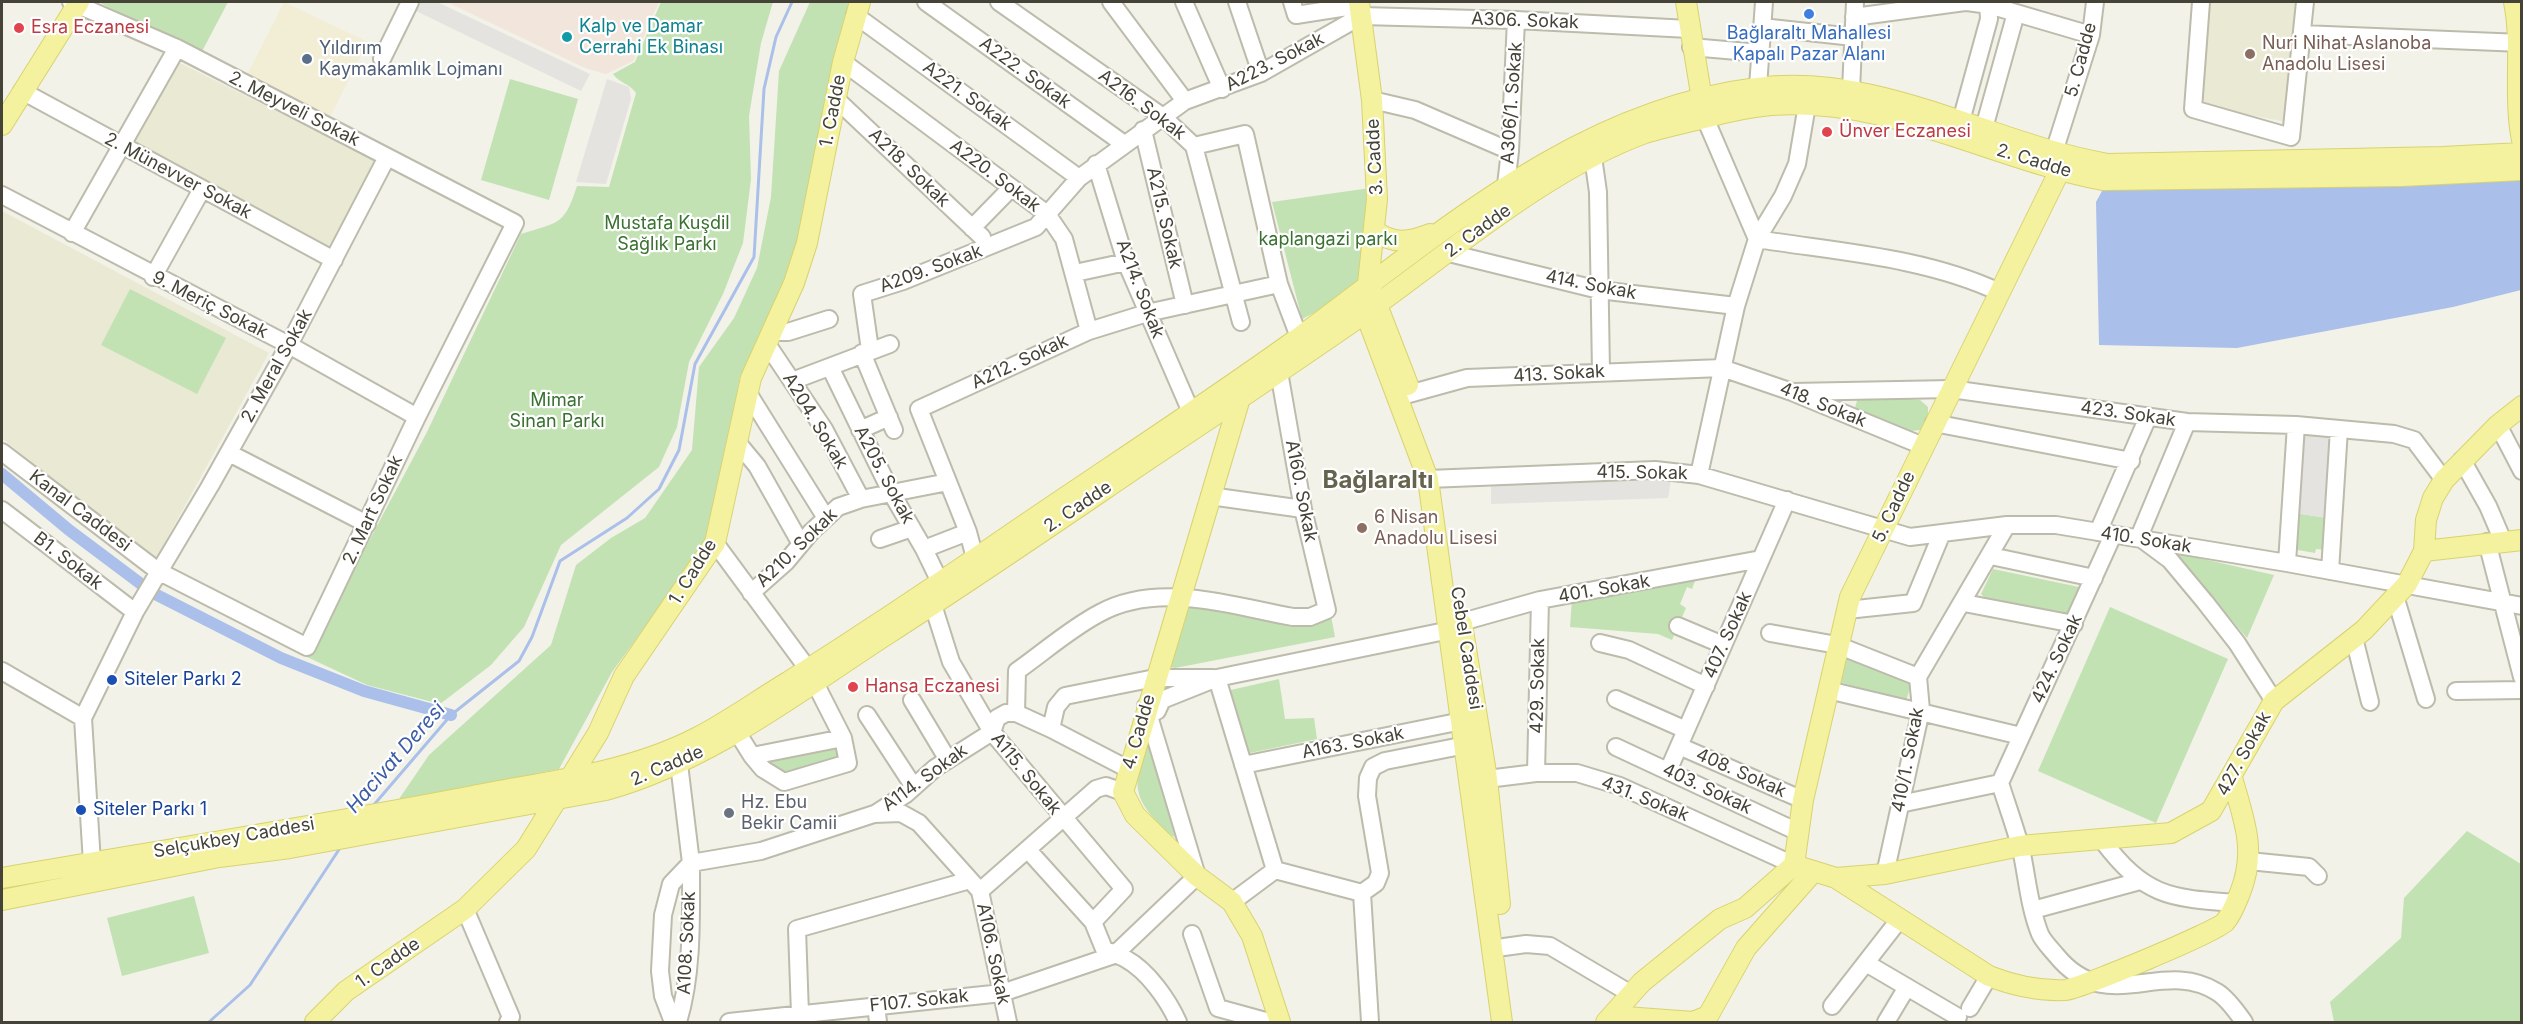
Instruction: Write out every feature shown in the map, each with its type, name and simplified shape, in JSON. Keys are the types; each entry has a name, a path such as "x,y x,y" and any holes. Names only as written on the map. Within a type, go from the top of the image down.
{"main road":[{"path":"1686,2 1703,109"},
{"path":"2515,2 2520,42 2518,118 2522,140"},
{"path":"2,126 75,3"},
{"name":"3. Cadde","path":"1360,7 1372,100 1377,199 1369,285 1372,308"},
{"name":"1. Cadde","path":"315,1023 346,991 465,909 526,849 560,798 598,733 624,676 715,543 751,378 794,283 807,243 843,62 858,8"},
{"name":"2. Cadde","path":"572,777 658,756 702,736 811,675 933,604 1279,372 1344,325 1372,308 1519,201 1593,158 1645,133 1758,87 1802,86 1851,90 1984,128 2054,152 2108,164 2145,165 2522,153"},
{"name":"2. Cadde","path":"560,798 606,790 646,779 679,764 737,732 811,675 940,582 1299,337 1506,185 1599,135 1638,117 1703,109 1762,106 1807,105 1855,110 1952,135 2059,172 2103,180 2401,176 2522,170"},
{"name":"5. Cadde","path":"1794,865 1803,800 1837,645 1850,597 2059,172"},
{"path":"1374,230 1382,237 1408,241 1446,228"},
{"name":"Cebel Caddesi","path":"1372,308 1377,341 1404,394"},
{"name":"Cebel Caddesi","path":"1372,308 1434,478 1456,626 1502,1023"},
{"path":"1344,325 1366,332 1377,341"},
{"name":"4. Cadde","path":"1240,398 1155,678 1153,710 1128,769 1123,792 1135,815 1197,876 1232,902 1252,936 1280,1023"},
{"name":"427. Sokak","path":"1794,865 1836,878 1885,874 2020,846 2171,833 2211,811 2232,778 2274,701 2354,638 2401,590 2424,551 2426,520 2433,498 2444,480 2498,424 2522,406"},
{"path":"2424,551 2504,541"},
{"path":"598,733 594,764 612,769"},
{"name":"Cebel Caddesi","path":"1468,734 1487,779 1512,1023"},
{"name":"Selçukbey Caddesi","path":"2,879 92,863 220,849 290,848 572,777"},
{"path":"1836,878 1989,976 2005,982 2038,988 2067,990 2224,924 2236,903 2250,861 2250,841 2232,778"},
{"name":"Selçukbey Caddesi","path":"2,900 85,885 292,828 505,807 560,798"},
{"path":"505,807 529,810 535,822 535,835"},
{"path":"1609,1019 1631,994 1720,919 1745,908 1794,865"},
{"path":"1609,1019 1694,1022 1707,1019 1745,951 1814,871"},
{"path":"1720,919 1736,918 1745,926 1747,936 1745,951"}],"street":[{"path":"382,59 410,2"},
{"name":"A222. Sokak","path":"926,2 1124,144"},
{"path":"1111,2 1185,101"},
{"path":"1184,2 1222,89"},
{"path":"1236,2 1261,73"},
{"name":"A306. Sokak","path":"1292,2 1296,15 1360,7 1690,38 1760,53"},
{"path":"1758,87 1763,2"},
{"path":"1851,90 1854,9 1966,2 1989,3 2091,35"},
{"name":"5. Cadde","path":"2054,152 2091,35 2095,2"},
{"path":"2201,2 2193,109 2291,137 2305,2"},
{"name":"2. Meyveli Sokak","path":"75,3 177,48 514,224"},
{"path":"1961,121 1989,19 1989,3"},
{"name":"A216. Sokak","path":"1010,5 1163,117 1194,146 1241,322"},
{"name":"A223. Sokak","path":"1047,214 1079,177 1185,101 1261,73 1360,7"},
{"name":"A221. Sokak","path":"858,8 1079,177"},
{"path":"1984,128 2016,13"},
{"name":"A306/1. Sokak","path":"1506,185 1510,151 1516,20"},
{"path":"1762,27 1853,36"},
{"path":"2302,34 2520,42"},
{"path":"72,233 177,48"},
{"name":"A220. Sokak","path":"843,62 1047,214 1064,239 1089,331"},
{"name":"2. Münevver Sokak","path":"22,91 334,260"},
{"name":"A218. Sokak","path":"836,99 977,232 1011,188"},
{"path":"1372,100 1415,110 1510,151"},
{"path":"1699,475 1736,306 1757,239 1783,196 1797,164 1807,105"},
{"path":"1703,109 1757,239"},
{"name":"A215. Sokak","path":"1143,130 1185,305"},
{"path":"1194,146 1245,134 1279,284 1299,337"},
{"name":"2. Meral Sokak","path":"158,571 229,453 289,345 387,157"},
{"path":"1593,158 1598,192 1601,372"},
{"name":"A214. Sokak","path":"1096,164 1126,262 1191,412"},
{"path":"153,277 202,189"},
{"name":"9. Meriç Sokak","path":"2,195 153,277 289,345 417,417"},
{"name":"A209. Sokak","path":"866,351 862,294 903,281 1023,234 1036,227 1047,214"},
{"name":"2. Mart Sokak","path":"158,571 307,647 417,417 514,224"},
{"path":"1757,239 1917,264 1979,283 1999,292"},
{"name":"414. Sokak","path":"1449,253 1599,290 1736,306"},
{"path":"1075,273 1126,262"},
{"name":"A212. Sokak","path":"975,558 968,532 919,409 1089,331 1147,313 1233,296 1279,284"},
{"path":"769,338 829,319"},
{"name":"A204. Sokak","path":"769,338 792,381 824,429 861,499"},
{"path":"792,381 866,351 890,344"},
{"path":"860,430 891,424 866,351"},
{"name":"A205. Sokak","path":"830,367 892,494 940,582"},
{"name":"413. Sokak","path":"1404,394 1467,378 1722,368"},
{"name":"418. Sokak","path":"1722,368 1792,392 1923,446"},
{"name":"A160. Sokak","path":"1179,596 1293,617 1310,617 1327,610 1303,509 1279,372"},
{"name":"423. Sokak","path":"1792,392 1951,389 2187,422 2296,425 2394,434 2414,440 2444,480"},
{"path":"748,393 826,518"},
{"name":"424. Sokak","path":"2000,783 2094,578 2106,534 2148,417"},
{"path":"2187,422 2139,537 2170,560 2205,602 2237,643 2274,701"},
{"path":"1934,423 2131,460"},
{"path":"2498,424 2522,471"},
{"path":"2287,563 2296,425"},
{"path":"2330,570 2339,429"},
{"path":"737,442 758,466 801,544"},
{"name":"Kanal Caddesi","path":"2,452 158,571"},
{"path":"229,453 367,524"},
{"path":"2462,460 2488,506 2504,541 2502,602 2522,677"},
{"name":"415. Sokak","path":"1434,478 1655,470 1699,475 1885,529"},
{"name":"A210. Sokak","path":"751,592 786,562 838,507 861,499 948,482"},
{"path":"1210,496 1303,509"},
{"name":"407. Sokak","path":"1668,771 1787,500"},
{"name":"B1. Sokak","path":"2,510 135,612"},
{"path":"1770,633 1837,645 1918,678 1992,556 2007,525"},
{"name":"410. Sokak","path":"1885,529 1910,537 2007,525 2056,525 2330,570 2401,590 2522,606"},
{"path":"880,539 912,528"},
{"path":"924,549 968,532"},
{"path":"1847,610 1913,603 1942,533"},
{"path":"715,543 811,675 843,738 849,763 784,782 763,769 737,732"},
{"path":"1992,556 2094,578"},
{"name":"401. Sokak","path":"1217,678 1456,626 1540,600 1761,559"},
{"path":"85,885 92,863 83,718 135,612 158,571"},
{"path":"2401,590 2426,699"},
{"path":"1128,769 1016,713 1017,671 1100,612 1131,601 1179,596"},
{"name":"429. Sokak","path":"1536,772 1540,600"},
{"path":"1964,603 2074,624"},
{"name":"A115. Sokak","path":"933,604 951,662 992,732 1124,889 1093,922"},
{"path":"1678,626 1724,645"},
{"path":"2354,638 2370,702"},
{"path":"1600,643 1629,650 1706,686"},
{"path":"2,671 83,718"},
{"path":"1051,729 1056,706 1065,696 1155,678 1217,678"},
{"path":"1114,955 1197,876 1153,710 1217,678"},
{"path":"1217,678 1275,870"},
{"name":"410/1. Sokak","path":"1885,874 1921,710 1918,678"},
{"path":"1828,690 1921,710 2022,736"},
{"path":"2456,691 2522,690"},
{"path":"1616,699 1686,730"},
{"path":"912,700 948,760"},
{"name":"A114. Sokak","path":"874,814 948,760 992,732 997,718 1006,713 1016,713"},
{"path":"867,715 914,787"},
{"path":"1362,894 1376,883 1380,873 1367,796 1368,778 1373,766 1468,734"},
{"name":"A163. Sokak","path":"1244,765 1468,734"},
{"path":"752,756 843,738"},
{"name":"408. Sokak","path":"1679,746 1803,800"},
{"name":"403. Sokak","path":"1616,747 1798,832"},
{"name":"A108. Sokak","path":"675,1023 684,1002 688,964 691,863 679,764"},
{"name":"431. Sokak","path":"1487,779 1536,772 1577,773 1620,786 1794,865"},
{"path":"1900,804 2000,783 2020,846 2040,935 2065,965 2089,982 2125,987 2173,979 2198,983 2219,993 2244,1023"},
{"path":"800,1014 797,929 975,885 1028,850 1096,789 1106,786 1123,792"},
{"name":"A106. Sokak","path":"691,863 761,851 874,814 901,813 919,823 975,885 1008,1023"},
{"path":"2102,840 2122,866 2158,893 2192,900 2236,903"},
{"path":"1028,850 1093,922 1104,949 1127,959 1142,972 1170,1005 1178,1023"},
{"path":"2250,861 2309,867 2318,876"},
{"name":"A108. Sokak","path":"675,1023 663,996 660,972 663,915 671,884 691,863"},
{"path":"1275,870 1362,894"},
{"path":"1232,902 1275,870"},
{"path":"2033,910 2140,881"},
{"path":"1362,894 1370,1023"},
{"path":"465,909 511,1017 508,1023"},
{"path":"1832,1006 1899,920"},
{"path":"1191,934 1218,1008 1269,1023"},
{"path":"1504,947 1526,944 1550,946 1631,994"},
{"name":"F107. Sokak","path":"729,1023 876,1005 1002,993 1114,955"},
{"path":"1866,963 1907,987 1964,1012 1989,976"},
{"path":"1886,1023 1907,987"},
{"path":"876,1005 878,1023"}],"shaded area":[{"name":"Yıldırım Kaymakamlık Lojmanı","path":"284,2 368,42 329,119 246,77"},
{"path":"418,2 437,2 590,74 581,91 414,10"},
{"path":"447,2 659,2 633,61 606,74 585,68"},
{"name":"Nuri Nihat Aslanoba Anadolu Lisesi","path":"2210,2 2300,2 2287,122 2202,106"},
{"path":"180,63 380,163 336,250 134,143"},
{"path":"607,79 629,87 631,99 606,184 576,182"},
{"path":"2,211 269,353 154,562 114,536 83,503 2,438"},
{"path":"2303,434 2333,435 2327,518 2295,513"},
{"path":"1671,480 1668,498 1491,504 1491,484"}],"green space":[{"path":"99,2 228,2 198,59"},
{"name":"Mimar Sinan Parkı","path":"661,2 773,2 761,43 749,116 751,179 743,243 723,294 689,362 677,427 659,467 561,545 524,627 491,665 440,704 367,685 307,657 427,432 521,234 552,224 564,216 577,186 609,187 636,93 613,74 635,62"},
{"path":"810,2 854,2 800,237 785,280 740,377 710,531 689,567 612,672 559,769 399,799 429,755 551,645 576,565 611,538 645,518 692,450 699,367 734,318 757,268 771,197 779,71"},
{"path":"510,79 578,99 549,200 481,180"},
{"name":"kaplangazi parkı","path":"1377,187 1369,285 1302,319 1272,202"},
{"path":"130,289 226,338 197,394 101,345"},
{"path":"1862,395 1920,400 1928,407 1928,418 1920,430 1912,431 1858,412 1855,408 1858,397"},
{"path":"2295,513 2327,518 2326,550 2316,549 2315,553 2292,549"},
{"path":"2181,554 2274,575 2247,638 2178,557"},
{"path":"1993,569 2079,587 2068,614 1987,600 1981,594"},
{"path":"1696,578 1692,589 1687,587 1680,604 1686,608 1672,640 1658,634 1570,627 1572,600"},
{"path":"1189,604 1331,616 1335,637 1175,668 1167,666"},
{"path":"2110,607 2228,659 2156,823 2038,771"},
{"path":"1848,654 1912,682 1906,701 1839,682"},
{"path":"1279,679 1285,719 1314,718 1317,739 1245,754 1229,696 1231,690"},
{"path":"1148,739 1175,837 1170,835 1148,811 1139,792 1138,773"},
{"path":"838,744 843,759 781,774 769,768 765,759"},
{"path":"2467,831 2521,864 2521,1022 2334,1022 2330,1002 2401,938 2404,898"},
{"path":"194,896 209,953 122,976 107,918"}],"water":[{"path":"2521,170 2521,290 2453,307 2237,348 2099,345 2096,202 2108,180"}],"waterway":[{"name":"Hacivat Deresi","path":"372,807 451,715 519,661 532,637 560,561 627,518 659,489 679,450 695,364 754,257 764,89 776,37 792,2"},
{"path":"2,474 69,530 153,593 281,658 364,691 451,715"},
{"name":"Hacivat Deresi","path":"209,1022 250,985 342,845"}],"place":[{"name":"Bağlaraltı Mahallesi Kapalı Pazar Alanı","path":"1809,14"},
{"name":"Esra Eczanesi","path":"19,28"},
{"name":"Kalp ve Damar Cerrahi Ek Binası","path":"567,37"},
{"name":"Nuri Nihat Aslanoba Anadolu Lisesi","path":"2250,54"},
{"name":"Yıldırım Kaymakamlık Lojmanı","path":"307,59"},
{"name":"Ünver Eczanesi","path":"1827,132"},
{"name":"6 Nisan Anadolu Lisesi","path":"1362,528"},
{"name":"Siteler Parkı 2","path":"112,680"},
{"name":"Hansa Eczanesi","path":"853,687"},
{"name":"Siteler Parkı 1","path":"81,810"},
{"name":"Hz. Ebu Bekir Camii","path":"729,813"}],"district":[{"name":"Bağlaraltı","path":"1378,481"}],"park label":[{"name":"Mustafa Kuşdil Sağlık Parkı","path":"667,234"}]}
